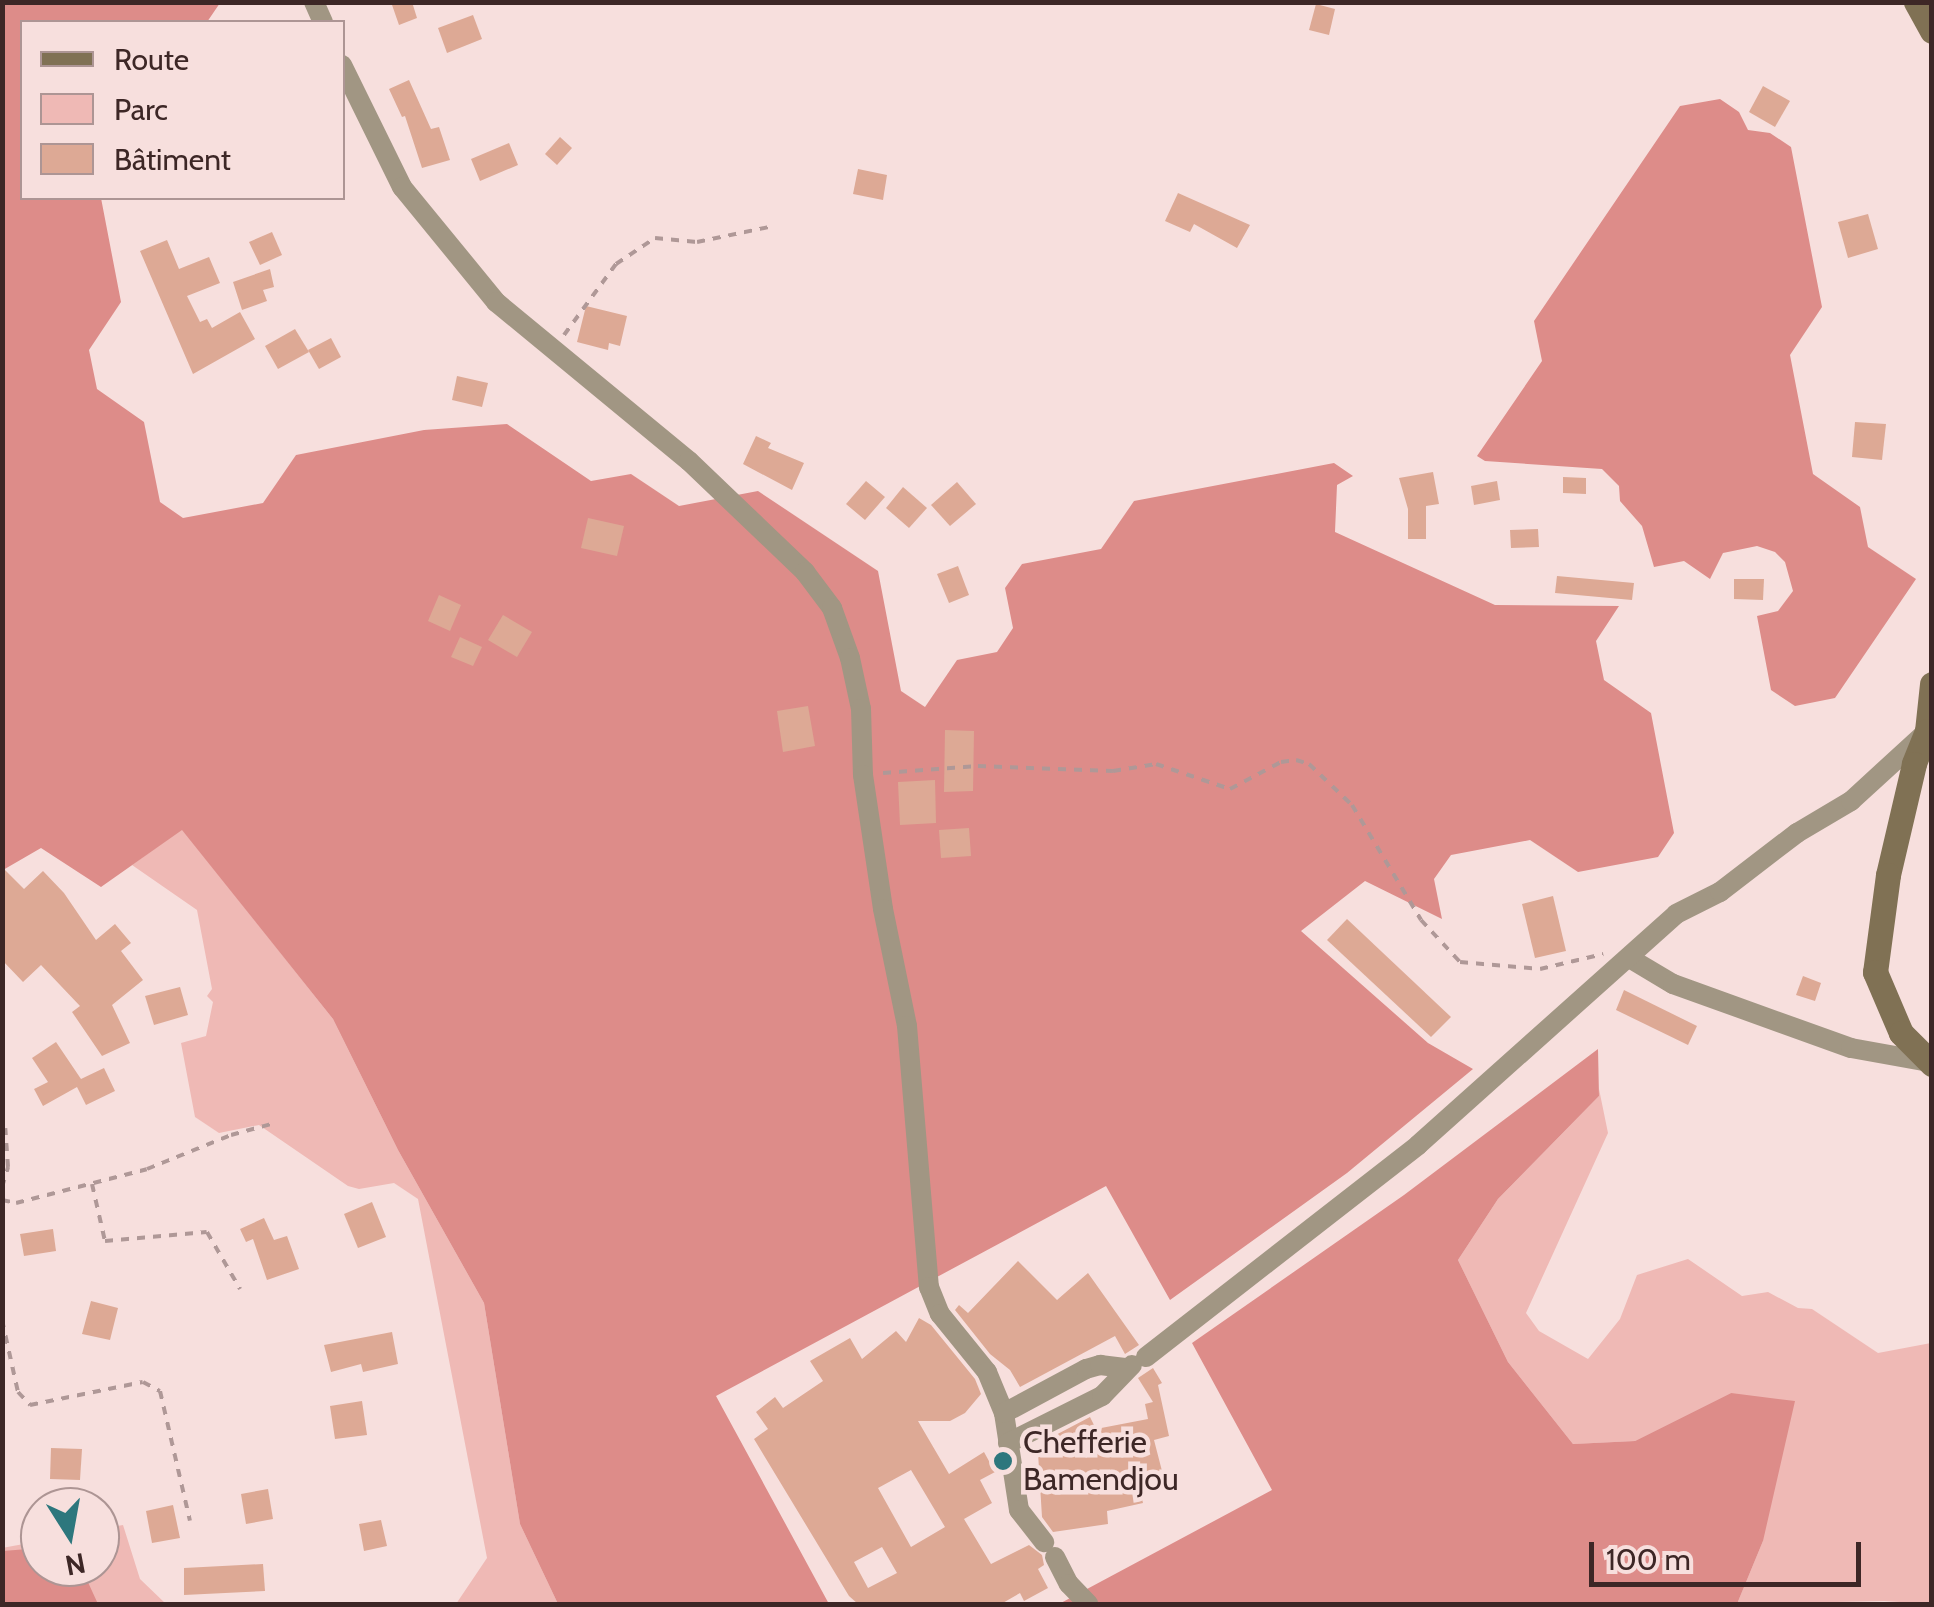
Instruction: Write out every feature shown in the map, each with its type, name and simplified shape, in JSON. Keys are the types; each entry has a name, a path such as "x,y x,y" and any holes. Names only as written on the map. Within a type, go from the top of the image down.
{"main road":[{"path":"1916,2 1932,31"},
{"path":"1930,1063 1901,1033 1875,972 1900,819 1927,731 1932,684"}],"street":[{"path":"345,71 402,186 439,237 496,302 689,461 805,572 832,608 850,658 861,709 863,775 883,909 907,1026 928,1287 940,1314 978,1357 1004,1413 1019,1510 1050,1550 1069,1584 1088,1604"},
{"path":"1008,1442 1102,1396 1134,1364 1418,1145 1676,914 1720,892 1797,833 1851,801 1927,731"},
{"path":"1631,958 1673,984 1850,1048 1930,1063"},
{"path":"1004,1413 1086,1369 1134,1364"}],"path":[{"path":"552,351 616,264 655,238 697,242 769,226"},
{"path":"863,775 978,766 1113,771 1156,764 1230,789 1281,762 1296,760 1309,764 1352,805 1422,920 1460,962 1540,969 1602,954 1631,958"},
{"path":"2,1200 16,1202 148,1169 231,1135 276,1123"},
{"path":"2,1187 8,1167 5,1128"},
{"path":"92,1184 105,1241 207,1232 240,1290"},
{"path":"2,1320 18,1392 30,1405 143,1382 160,1392 190,1522"}],"green space":[{"path":"182,829 333,1019 398,1150 484,1303 520,1524 558,1604 456,1604 487,1558 418,1199 394,1183 359,1189 348,1186 259,1125 219,1133 195,1117 181,1043 206,1036 213,1002 207,996 212,989 197,910 132,865"},
{"path":"1599,1089 1608,1133 1526,1313 1539,1331 1588,1359 1620,1319 1637,1275 1688,1259 1742,1296 1768,1292 1798,1308 1812,1309 1878,1353 1931,1343 1931,1604 1737,1604 1763,1541 1731,1393 1635,1441 1573,1444 1508,1362 1458,1260 1498,1199 1599,1096"},
{"path":"120,1526 140,1579 166,1604 3,1604 2,1548 20,1545 20,1587 120,1587"}],"shaded area":[{"path":"3,2 220,3 208,20 20,20 20,200 101,200 121,302 89,350 97,389 144,422 160,502 183,518 263,503 296,455 424,430 507,424 591,481 631,474 679,506 758,491 878,571 901,691 925,707 957,660 997,652 1013,628 1005,588 1022,564 1101,549 1134,501 1334,463 1353,476 1337,485 1335,532 1495,605 1619,606 1596,641 1604,680 1651,713 1674,833 1658,857 1578,872 1530,840 1451,855 1434,879 1442,919 1365,881 1301,931 1428,1043 1473,1069 1347,1173 1170,1300 1106,1186 716,1396 829,1604 558,1604 520,1524 484,1303 398,1150 333,1019 182,830 101,887 41,848 3,870"},
{"path":"1720,99 1739,112 1748,130 1770,133 1791,147 1822,307 1790,355 1813,474 1860,507 1868,547 1916,579 1835,698 1795,706 1771,690 1757,616 1778,611 1793,591 1785,562 1775,552 1757,546 1723,553 1710,579 1684,561 1654,567 1642,526 1620,501 1619,486 1602,469 1485,461 1477,456 1542,361 1534,321 1680,106"},
{"path":"1598,1049 1599,1096 1498,1199 1458,1260 1508,1362 1573,1444 1635,1441 1731,1393 1795,1401 1763,1541 1737,1604 1059,1604 1272,1490 1192,1343 1404,1195"},
{"path":"20,1550 20,1587 90,1587 98,1604 3,1604 3,1551"}],"building":[{"path":"391,2 412,2 417,18 399,25"},
{"path":"1316,4 1335,9 1329,35 1309,30"},
{"path":"473,15 482,39 447,53 438,28"},
{"path":"409,80 431,129 439,127 450,160 422,168 405,116 402,117 389,89"},
{"path":"1763,86 1790,101 1775,127 1749,112"},
{"path":"560,137 572,148 557,165 545,154"},
{"path":"509,143 518,165 480,181 471,159"},
{"path":"858,169 887,175 883,200 853,194"},
{"path":"1178,193 1250,225 1237,248 1194,224 1190,232 1165,221"},
{"path":"1868,214 1878,249 1848,258 1838,222"},
{"path":"272,232 282,255 260,265 249,242"},
{"path":"167,240 179,269 209,257 220,283 187,296 200,322 207,319 212,328 240,312 255,339 193,374 140,251"},
{"path":"270,269 274,287 263,290 267,301 242,310 233,282"},
{"path":"586,306 627,316 620,346 609,343 608,350 577,342"},
{"path":"295,329 309,352 278,369 265,346"},
{"path":"331,338 341,357 319,369 308,350"},
{"path":"457,376 488,383 482,407 452,400"},
{"path":"1855,422 1886,424 1882,460 1852,457"},
{"path":"756,436 771,443 768,448 804,463 792,490 743,464"},
{"path":"1433,472 1439,504 1426,506 1426,539 1408,539 1408,509 1399,478"},
{"path":"1563,477 1586,478 1586,494 1563,493"},
{"path":"866,481 885,497 865,520 846,504"},
{"path":"1497,481 1500,500 1474,505 1471,486"},
{"path":"957,482 976,504 950,526 931,505"},
{"path":"903,487 927,508 909,528 886,508"},
{"path":"588,518 624,526 617,556 581,548"},
{"path":"1538,529 1539,547 1511,548 1510,530"},
{"path":"958,566 969,595 949,603 937,574"},
{"path":"1557,576 1634,583 1632,600 1555,593"},
{"path":"1734,579 1764,579 1763,600 1734,599"},
{"path":"439,595 461,605 450,631 428,621"},
{"path":"503,615 532,632 517,657 488,640"},
{"path":"460,637 482,647 473,666 451,657"},
{"path":"808,706 815,746 783,752 777,711"},
{"path":"945,730 974,731 973,791 944,792"},
{"path":"935,780 936,823 900,825 898,782"},
{"path":"969,828 971,856 941,858 939,830"},
{"path":"2,867 24,889 43,871 64,893 96,940 115,924 131,943 121,951 143,980 112,1005 130,1043 102,1056 72,1012 80,1006 41,965 23,982 2,960"},
{"path":"1553,896 1566,951 1535,958 1522,904"},
{"path":"1347,919 1451,1017 1431,1037 1327,940"},
{"path":"1803,976 1821,983 1815,1001 1796,995"},
{"path":"180,987 188,1015 154,1025 145,996"},
{"path":"1624,990 1697,1026 1688,1045 1616,1010"},
{"path":"56,1042 81,1079 104,1068 115,1091 86,1105 77,1087 43,1106 34,1089 48,1082 32,1058"},
{"path":"372,1202 386,1237 358,1248 344,1214"},
{"path":"264,1218 274,1240 287,1236 299,1269 267,1280 253,1239 246,1242 240,1229"},
{"path":"53,1229 56,1251 24,1256 20,1234"},
{"path":"1018,1261 1057,1300 1088,1273 1139,1345 1125,1354 1115,1336 1020,1387 1010,1370 990,1354 955,1310 959,1305 968,1313"},
{"path":"91,1301 118,1308 110,1340 82,1334"},
{"path":"919,1318 931,1325 975,1379 981,1394 965,1413 950,1421 918,1421 949,1474 984,1452 995,1472 980,1480 992,1503 964,1519 991,1564 1029,1545 1042,1555 1044,1565 1038,1569 1048,1588 1024,1601 1020,1593 1001,1604 858,1604 849,1596 754,1439 768,1429 756,1412 775,1397 783,1408 823,1381 810,1361 850,1338 862,1359 896,1331 906,1342","holes":["911,1470 945,1527 911,1547 878,1488","882,1547 897,1573 868,1588 854,1562"]},
{"path":"392,1332 398,1364 363,1372 361,1364 331,1372 324,1345"},
{"path":"1153,1368 1162,1383 1158,1385 1169,1436 1154,1440 1162,1471 1137,1477 1143,1503 1107,1511 1108,1524 1053,1532 1042,1517 1038,1453 1059,1453 1050,1438 1090,1417 1096,1429 1148,1419 1145,1404 1153,1402 1138,1378"},
{"path":"362,1401 367,1435 335,1439 330,1406"},
{"path":"51,1448 82,1449 80,1480 50,1479"},
{"path":"268,1489 273,1519 246,1524 241,1494"},
{"path":"173,1505 180,1538 152,1543 146,1511"},
{"path":"381,1520 387,1546 364,1551 359,1524"},
{"path":"263,1564 265,1591 184,1595 184,1568"}],"place":[{"name":"Chefferie Bamendjou","path":"1003,1461"}]}
